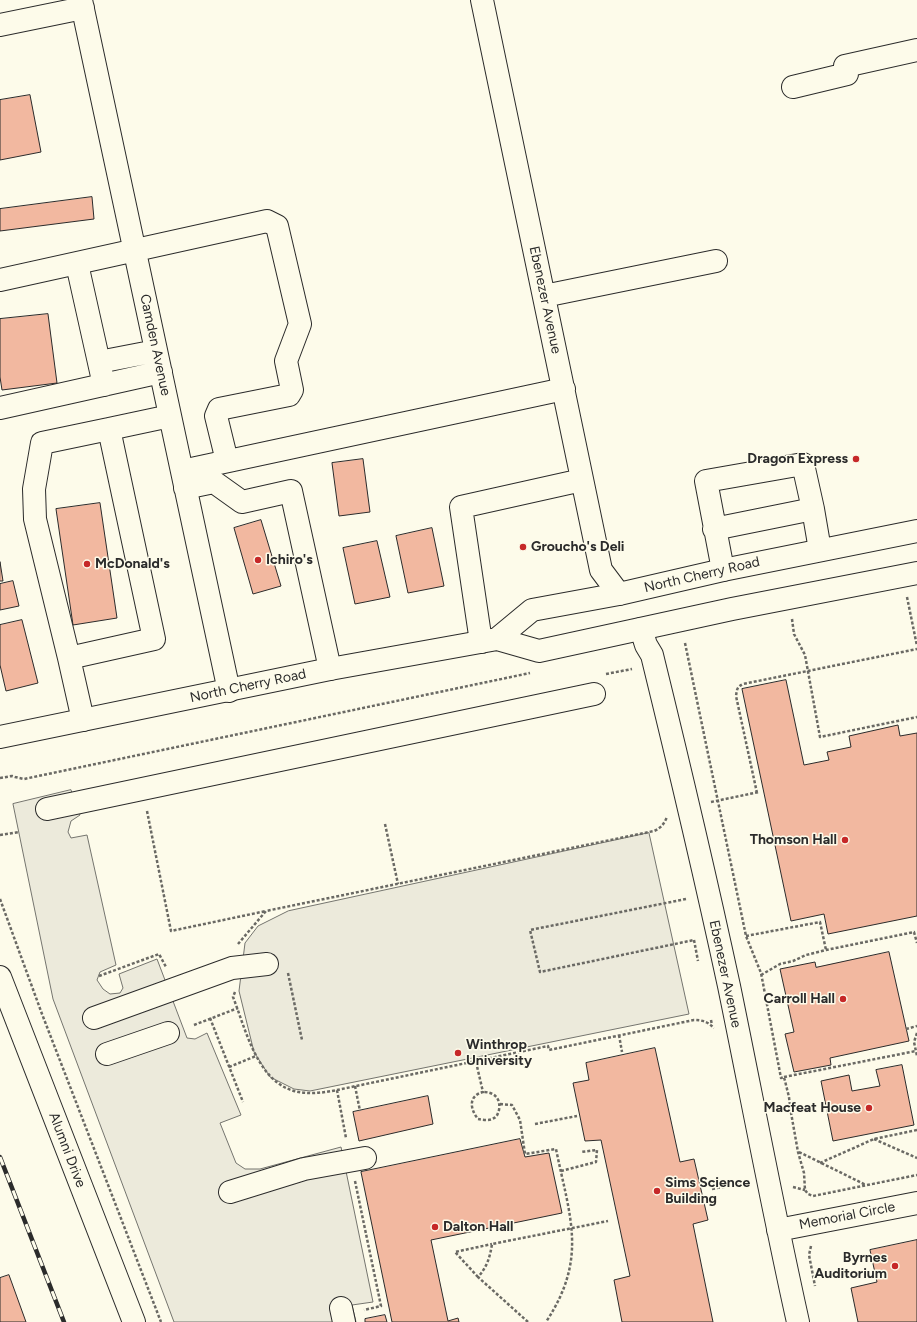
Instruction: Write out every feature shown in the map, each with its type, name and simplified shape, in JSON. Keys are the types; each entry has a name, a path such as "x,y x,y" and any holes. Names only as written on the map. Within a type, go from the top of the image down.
{"main road":[{"name":"Ebenezer Avenue","path":"482,0 601,570 619,594"},
{"path":"0,25 82,4"},
{"name":"Camden Avenue","path":"82,4 228,691"},
{"path":"793,87 847,74 845,66 917,50"},
{"path":"0,280 267,221 277,226 300,324 286,361 292,390 289,395 219,409 216,416 227,461"},
{"path":"544,296 716,261"},
{"path":"77,264 104,384"},
{"path":"99,362 156,351"},
{"path":"0,408 161,372"},
{"path":"184,480 227,461 564,390"},
{"path":"83,720 70,658 35,519 34,489 42,443 170,416"},
{"path":"70,658 154,639 110,429"},
{"path":"723,570 706,481 803,464 820,550"},
{"path":"184,480 214,482 242,502 291,491 330,669"},
{"path":"489,640 461,507 582,480"},
{"path":"714,529 813,509"},
{"name":"North Cherry Road","path":"489,640 532,610 619,594 723,570 917,530"},
{"name":"North Cherry Road","path":"0,737 330,669 489,640 539,650 770,601 917,573"},
{"name":"Ebenezer Avenue","path":"641,628 646,644 652,655 698,846 798,1322"},
{"path":"47,809 594,694"},
{"path":"94,1018 232,968 267,964"},
{"name":"Alumni Drive","path":"0,977 134,1322"},
{"path":"107,1054 168,1033"},
{"path":"230,1192 304,1168 365,1158"},
{"name":"Memorial Circle","path":"778,1230 917,1202"}],"path":[{"path":"711,802 758,792 736,696 736,689 738,686 917,647 906,594"},
{"path":"784,618 792,617 794,634 805,655 820,737 917,716"},
{"path":"685,639 746,936 761,975 780,1078 916,1051"},
{"path":"0,778 12,776 28,778 538,672"},
{"path":"142,788 171,931 654,831 659,829 664,824 668,811"},
{"path":"385,824 398,884"},
{"path":"0,835 19,832"},
{"path":"0,899 42,1014 161,1322"},
{"path":"686,899 530,930 540,972 694,940"},
{"path":"234,946 243,938 266,911"},
{"path":"746,936 820,922 826,950"},
{"path":"761,975 780,964 826,950 914,932 917,943"},
{"path":"242,945 243,938"},
{"path":"99,976 160,954 164,966 169,969"},
{"path":"288,972 302,1040"},
{"path":"236,988 234,997 256,1056 266,1072 278,1083 291,1090 319,1093 548,1046 549,1050 694,1020 703,1020 714,1028"},
{"path":"194,1025 238,1008"},
{"path":"210,1018 243,1102"},
{"path":"711,1020 712,1026"},
{"path":"906,1029 917,1026"},
{"path":"917,1034 914,1042 917,1056"},
{"path":"619,1035 622,1052"},
{"path":"229,1067 256,1056"},
{"path":"476,1062 483,1092"},
{"path":"784,1077 789,1096 798,1152 808,1194 813,1196 917,1175"},
{"path":"355,1086 360,1111"},
{"path":"337,1090 347,1142"},
{"path":"483,1092 494,1094 499,1099 500,1104 499,1112 495,1118 486,1121 478,1119 473,1113 472,1107 473,1099 478,1094 483,1092"},
{"path":"500,1104 512,1105 520,1120 525,1154 556,1149 561,1171 572,1228 573,1245 569,1272 559,1299 546,1322"},
{"path":"535,1124 577,1116"},
{"path":"820,1163 874,1138 917,1130"},
{"path":"874,1138 917,1158"},
{"path":"561,1171 596,1162 597,1150 581,1152"},
{"path":"798,1152 866,1186"},
{"path":"349,1314 381,1306 354,1177"},
{"path":"712,1189 747,1183 748,1187"},
{"path":"793,1187 806,1190"},
{"path":"528,1322 478,1277 455,1252 608,1221"},
{"path":"813,1242 809,1255 817,1292"},
{"path":"478,1277 488,1262 492,1244"}],"shaded area":[{"path":"71,790 80,815 71,821 68,832 71,838 87,835 116,965 100,972 97,980 103,989 110,994 120,993 123,988 119,974 157,959 187,1038 195,1039 207,1033 241,1115 220,1123 236,1163 245,1169 260,1169 341,1147 373,1302 352,1305 356,1322 174,1322 53,999 13,804"},
{"path":"649,833 689,1014 310,1091 294,1089 270,1077 254,1052 239,991 245,943 258,926 288,911"}],"building":[{"path":"30,95 41,152 0,160 0,100"},
{"path":"92,197 94,219 0,231 0,209"},
{"path":"48,314 57,383 2,390 0,377 0,319"},
{"path":"363,459 370,512 339,516 332,463"},
{"name":"McDonald's","path":"100,503 117,618 73,625 56,509"},
{"path":"261,520 281,586 253,594 234,528"},
{"path":"432,528 444,586 408,593 396,536"},
{"path":"377,541 390,597 355,604 343,548"},
{"path":"0,562 3,581 0,581"},
{"path":"13,581 19,606 0,610 0,584"},
{"path":"22,620 38,683 6,691 0,665 0,625"},
{"name":"Thomson Hall","path":"786,680 804,765 829,760 827,752 851,747 849,736 898,725 900,736 917,733 917,916 828,934 824,914 791,921 742,689"},
{"name":"Carroll Hall","path":"889,952 909,1041 830,1058 831,1065 794,1072 785,1034 794,1032 780,969 815,962 816,967"},
{"name":"Sims Science Building","path":"655,1048 680,1162 694,1159 708,1220 693,1224 713,1322 622,1322 614,1280 630,1276 601,1140 585,1141 573,1083 589,1080 586,1063"},
{"name":"Macfeat House","path":"902,1065 914,1125 833,1141 821,1081 849,1075 852,1091 880,1086 876,1070"},
{"path":"428,1096 433,1124 359,1141 353,1112"},
{"name":"Dalton Hall","path":"520,1139 525,1157 549,1153 562,1213 431,1240 448,1321 458,1318 459,1322 392,1322 361,1172"},
{"name":"Byrnes Auditorium","path":"917,1240 917,1322 858,1322 851,1288 877,1282 870,1250"},
{"path":"9,1275 26,1322 0,1322 0,1278"},
{"path":"385,1315 387,1322 365,1322 365,1319"}],"railway":[{"path":"0,1157 64,1322"}],"place":[{"name":"Dragon Express","path":"856,459"},
{"name":"Groucho's Deli","path":"523,547"},
{"name":"Ichiro's","path":"258,560"},
{"name":"McDonald's","path":"87,564"},
{"name":"Thomson Hall","path":"845,840"},
{"name":"Carroll Hall","path":"843,999"},
{"name":"Winthrop University","path":"458,1053"},
{"name":"Macfeat House","path":"869,1108"},
{"name":"Sims Science Building","path":"657,1191"},
{"name":"Dalton Hall","path":"435,1227"},
{"name":"Byrnes Auditorium","path":"895,1266"}]}
